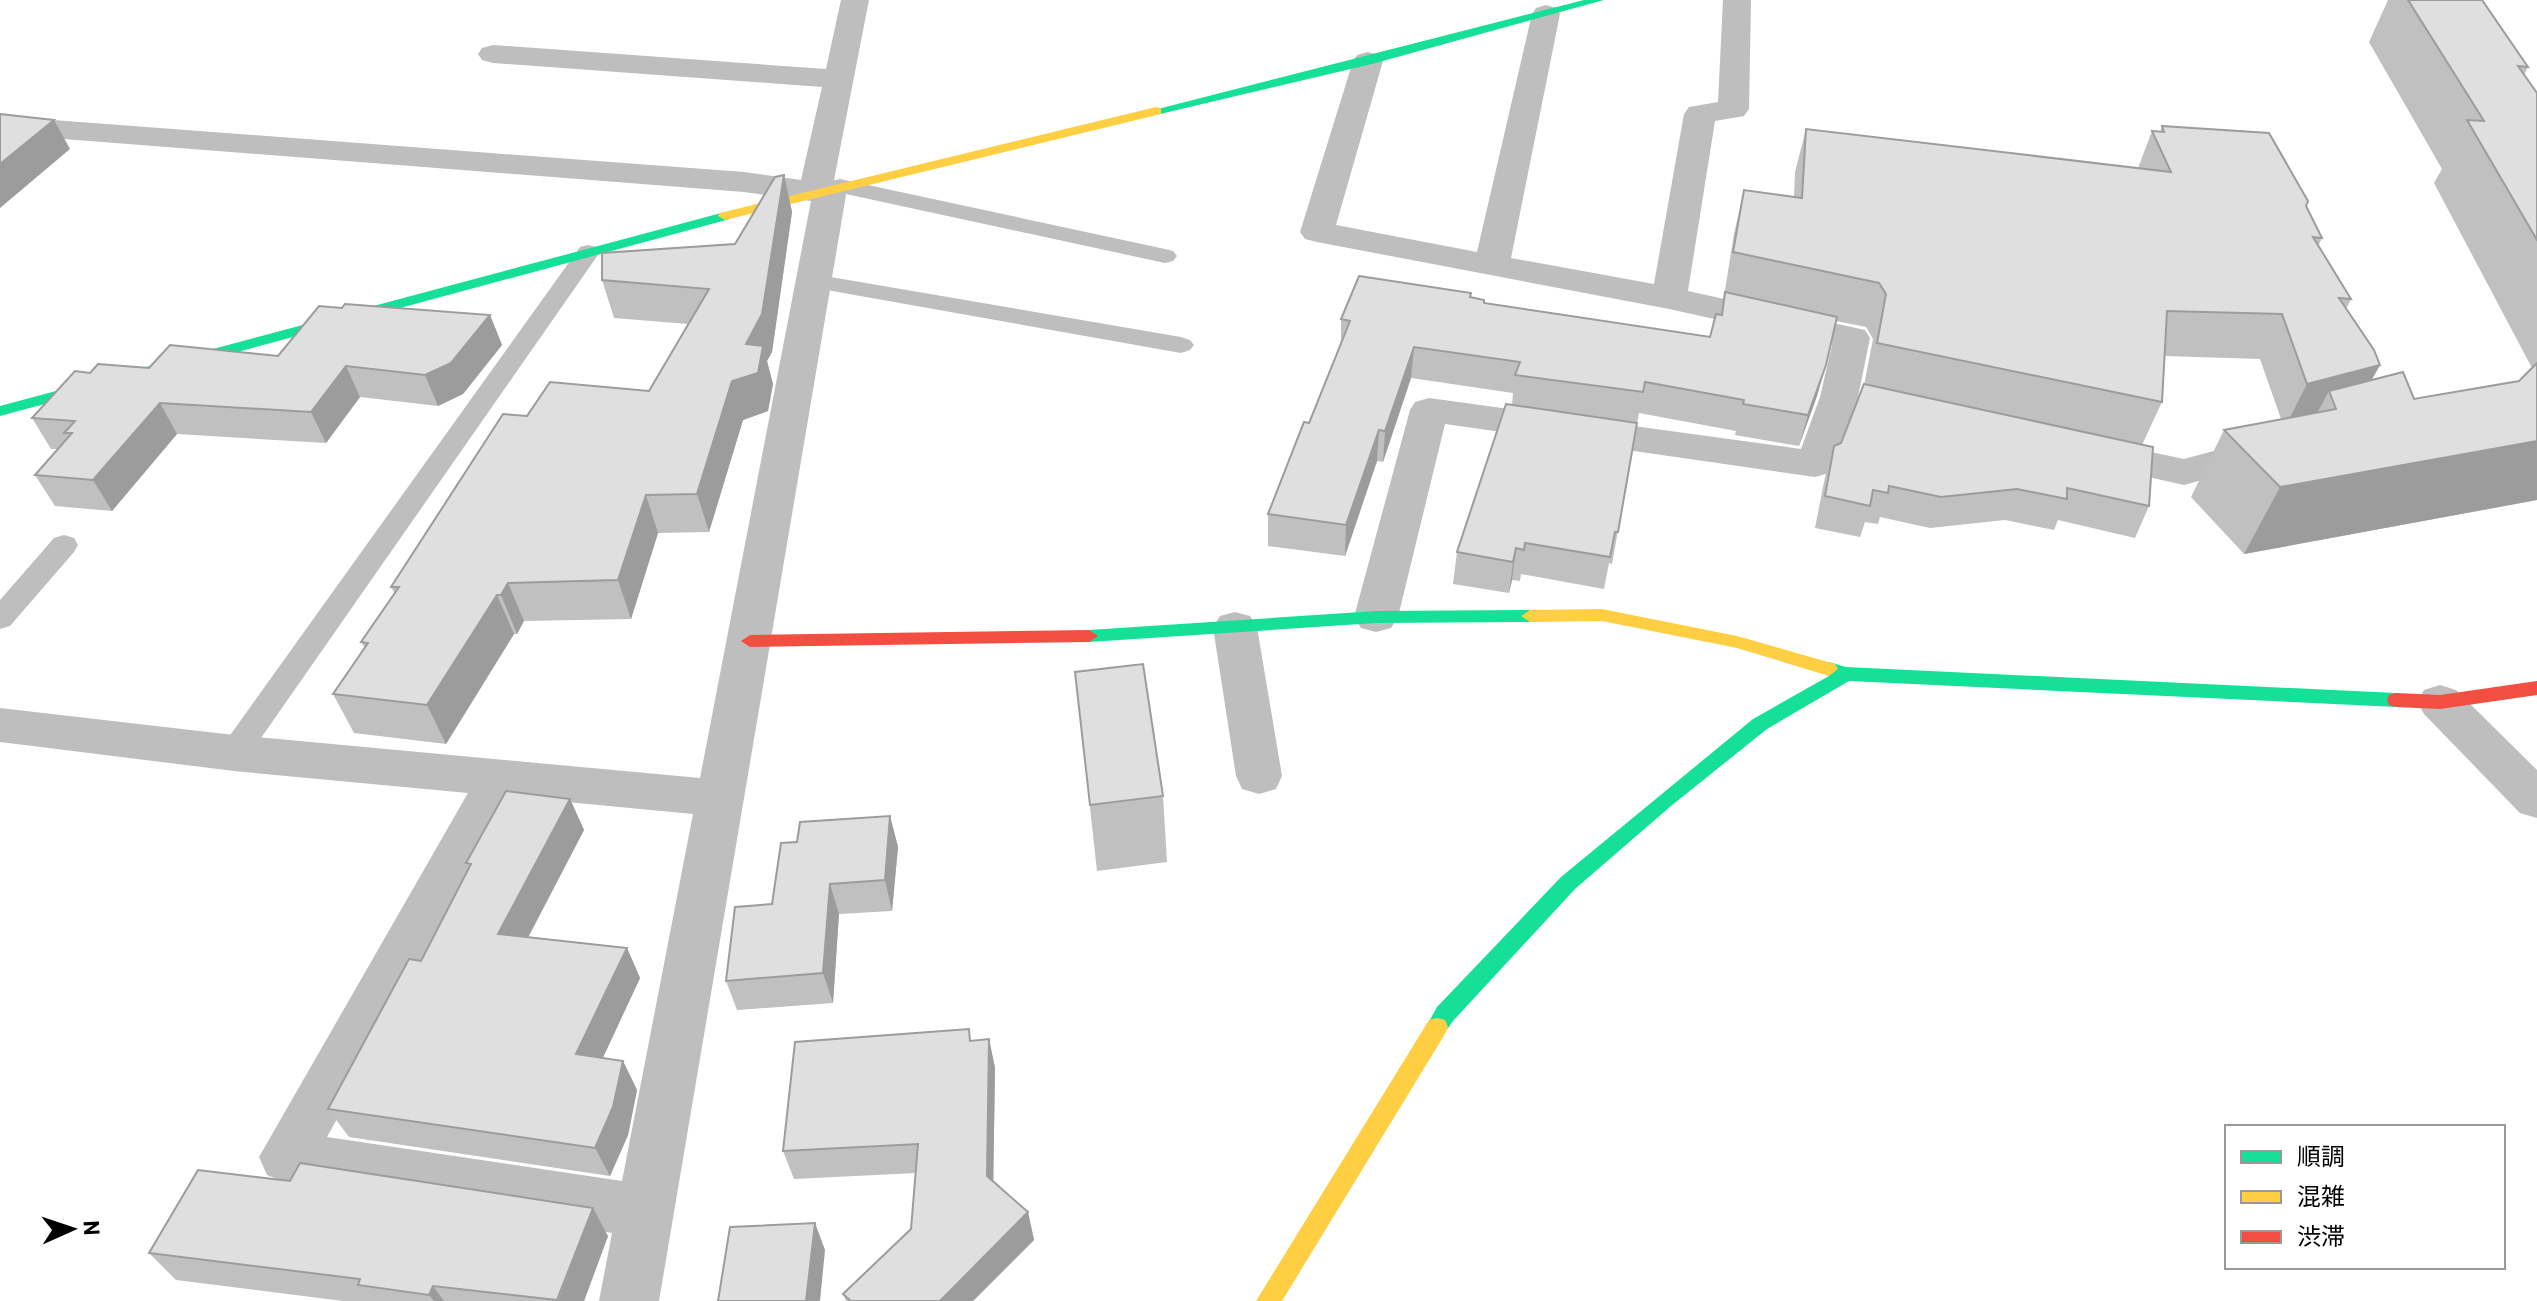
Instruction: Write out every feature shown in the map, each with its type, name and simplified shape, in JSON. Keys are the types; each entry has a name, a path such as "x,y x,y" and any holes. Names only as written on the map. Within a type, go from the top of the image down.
{"street":[{"path":"629,1301 829,189 839,79 855,0"},
{"path":"0,411 829,189 1368,61 1598,0"},
{"path":"1669,298 1700,114 1733,109 1737,0"},
{"path":"1492,264 1546,14"},
{"path":"493,54 839,79"},
{"path":"1368,61 1317,232 1669,298 1852,338 1854,400 1815,464 1429,410 1376,617"},
{"path":"0,125 829,189"},
{"path":"2063,446 2184,472 2301,440"},
{"path":"750,641 1078,637 1376,617 1602,615 1737,642 1846,674 2440,702 2537,688"},
{"path":"1235,627 1259,776"},
{"path":"1268,1301 1445,1014 1568,883 1628,831 1760,724 1846,674"},
{"path":"2440,702 2537,800"},
{"path":"0,725 234,753 719,798"},
{"path":"501,778 287,1157 644,1211"}],"lane":[{"path":"829,189 1165,256"},
{"path":"234,753 588,252"},
{"path":"813,281 1181,345"},
{"path":"0,619 64,545"}],"building":[{"path":"2408,0 2482,0 2528,67 2518,66 2537,93 2537,240 2467,120 2484,121"},
{"path":"0,114 54,120 0,164"},
{"path":"2162,126 2269,133 2308,201 2306,206 2322,238 2313,237 2351,299 2339,298 2374,350 2380,365 2307,384 2282,314 2167,311 2162,402 1877,343 1886,294 1879,283 1733,252 1744,190 1802,198 1806,129 2171,172 2152,131 2164,132"},
{"path":"784,175 762,314 746,344 763,346 758,373 732,381 697,494 646,495 618,580 508,583 501,595 497,595 427,705 333,694 368,643 361,642 399,587 391,587 503,414 527,416 550,382 649,391 709,289 602,280 602,253 735,244 775,177"},
{"path":"1359,276 1471,293 1470,297 1484,300 1484,303 1710,337 1716,314 1722,315 1725,292 1837,317 1826,365 1808,415 1645,382 1643,392 1515,375 1520,362 1414,347 1385,431 1379,430 1346,525 1268,514 1304,422 1309,423 1350,321 1341,319"},
{"path":"345,304 490,315 451,363 425,375 346,366 311,412 160,403 93,480 35,475 72,433 64,433 75,421 32,418 75,371 90,373 98,364 149,368 170,345 278,356 319,306 342,308"},
{"path":"2537,363 2537,441 2280,487 2224,430 2336,409 2329,391 2403,372 2414,399 2519,381"},
{"path":"1864,384 2153,447 2149,506 2067,488 2067,499 2017,489 1941,497 1889,486 1888,493 1873,490 1870,506 1825,496 1834,446 1841,443"},
{"path":"1506,404 1637,423 1618,532 1615,532 1610,557 1525,543 1524,550 1516,548 1513,562 1457,552"},
{"path":"1143,664 1163,796 1090,805 1075,672"},
{"path":"506,791 570,799 498,934 627,948 576,1054 623,1061 613,1107 595,1148 328,1109 409,959 421,961 471,864 466,863"},
{"path":"890,816 885,880 830,884 823,973 726,981 735,907 772,904 781,843 797,842 800,822"},
{"path":"969,1029 970,1041 989,1039 987,1176 1028,1212 940,1301 851,1301 843,1294 911,1229 918,1144 783,1151 795,1042"},
{"path":"300,1163 593,1208 557,1300 433,1286 429,1295 358,1285 360,1279 149,1253 198,1170 290,1181"},
{"path":"815,1223 806,1301 718,1301 730,1227"}],"traffic: fast":[{"path":"1156,111 1368,61 1598,0"},
{"path":"0,411 725,216"},
{"path":"1089,636 1376,617 1530,616"},
{"path":"1829,669 1846,674 2396,700"},
{"path":"1437,1027 1445,1014 1568,883 1760,724 1846,674"}],"traffic: slow":[{"path":"725,216 1156,111"},
{"path":"1530,616 1602,615 1737,642 1829,669"},
{"path":"1268,1301 1437,1027"}],"traffic: jam":[{"path":"750,641 1089,636"},
{"path":"2396,700 2440,702 2537,688"}]}
